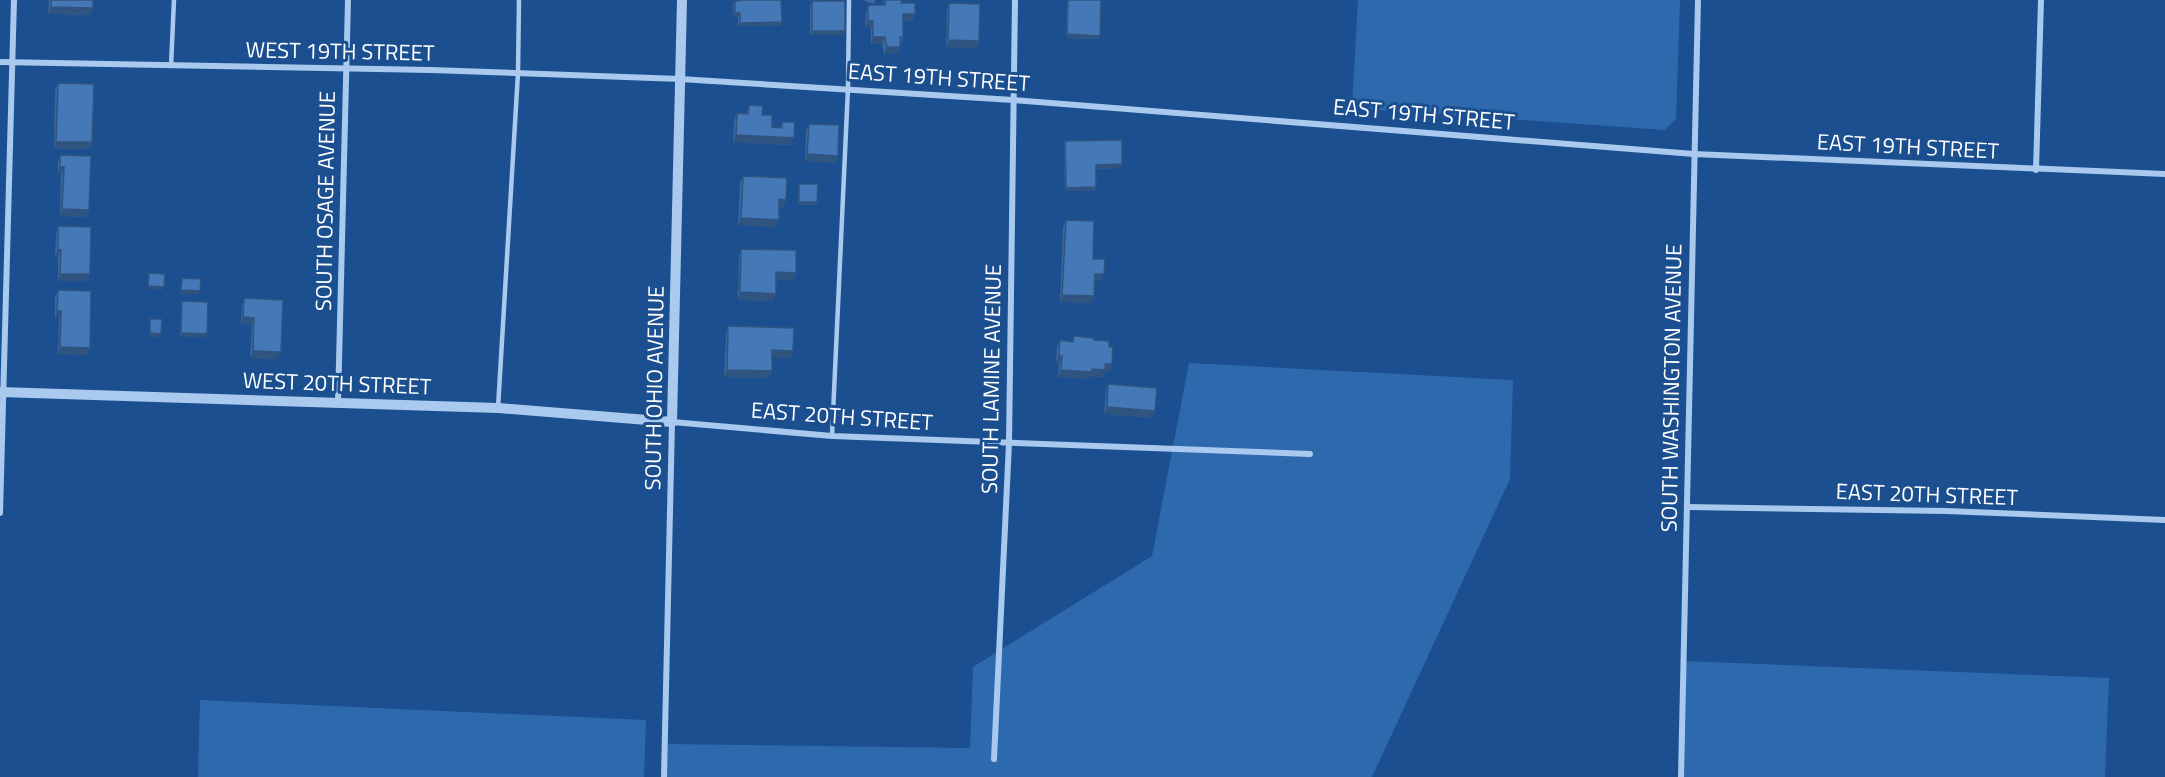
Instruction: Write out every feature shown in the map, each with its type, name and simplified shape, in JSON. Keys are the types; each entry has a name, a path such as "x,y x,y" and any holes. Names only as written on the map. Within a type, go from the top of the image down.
{"street":[{"path":"0,513 14,0"},
{"name":"SOUTH OSAGE AVENUE","path":"338,402 348,0"},
{"name":"SOUTH OHIO AVENUE","path":"664,777 682,0"},
{"name":"SOUTH LAMINE AVENUE","path":"994,759 1009,443 1015,0"},
{"name":"SOUTH WASHINGTON AVENUE","path":"1681,777 1698,0"},
{"path":"2036,170 2041,0"},
{"name":"WEST 19TH STREET","path":"0,62 518,73 680,79"},
{"name":"EAST 19TH STREET","path":"680,79 1013,100 1694,154 2165,174"},
{"name":"WEST 20TH STREET","path":"2,392 498,408 672,422"},
{"name":"EAST 20TH STREET","path":"672,422 832,436 1310,454"},
{"name":"EAST 20TH STREET","path":"1687,507 1946,511 2165,520"}],"lane":[{"path":"171,66 174,0"},
{"path":"498,408 518,73 519,0"},
{"path":"832,436 848,88 849,0"}],"shaded area":[{"path":"1358,0 1680,0 1676,119 1665,130 1352,108"},
{"path":"1189,363 1513,380 1510,479 1372,777 663,777 663,744 970,748 973,667 1152,556"},
{"path":"1685,661 2109,678 2105,777 1681,777"},
{"path":"200,700 646,720 644,777 198,777"}],"building":[{"path":"51,0 93,0 93,8 51,7"},
{"path":"781,0 782,22 740,23 740,13 735,13 735,1"},
{"path":"885,0 915,3 915,14 903,14 903,37 900,37 900,47 887,47 885,37 873,37 873,21 868,21 868,5 885,5"},
{"path":"1068,0 1101,0 1100,36 1067,34"},
{"path":"812,1 845,1 845,31 812,31"},
{"path":"949,3 980,4 979,41 948,40"},
{"path":"58,83 94,84 92,142 56,142"},
{"path":"749,105 763,106 762,115 772,115 772,127 782,128 782,122 795,122 794,138 736,135 737,113 748,114"},
{"path":"809,124 839,125 838,156 807,154"},
{"path":"1122,140 1122,164 1096,165 1096,187 1066,188 1065,141"},
{"path":"60,155 91,156 89,210 62,209 64,167 60,167"},
{"path":"743,176 787,178 786,200 779,199 779,220 741,218"},
{"path":"799,184 818,184 817,202 799,202"},
{"path":"1066,220 1094,221 1093,259 1105,259 1104,274 1095,274 1094,296 1062,295"},
{"path":"58,226 91,227 90,274 60,274 61,250 58,250"},
{"path":"741,249 796,250 796,273 776,272 776,294 740,292"},
{"path":"149,273 165,274 164,287 148,286"},
{"path":"182,278 201,279 200,291 181,290"},
{"path":"58,290 91,291 90,348 60,347 61,311 57,311"},
{"path":"244,298 283,300 281,352 253,351 254,318 243,317"},
{"path":"182,301 208,302 207,334 181,333"},
{"path":"150,319 162,319 161,334 150,333"},
{"path":"728,326 794,328 793,351 772,350 772,371 727,370"},
{"path":"1074,336 1109,341 1109,347 1113,347 1112,364 1105,364 1105,370 1092,369 1092,372 1061,370 1060,340 1073,342"},
{"path":"1108,384 1157,388 1155,411 1107,407"}]}
